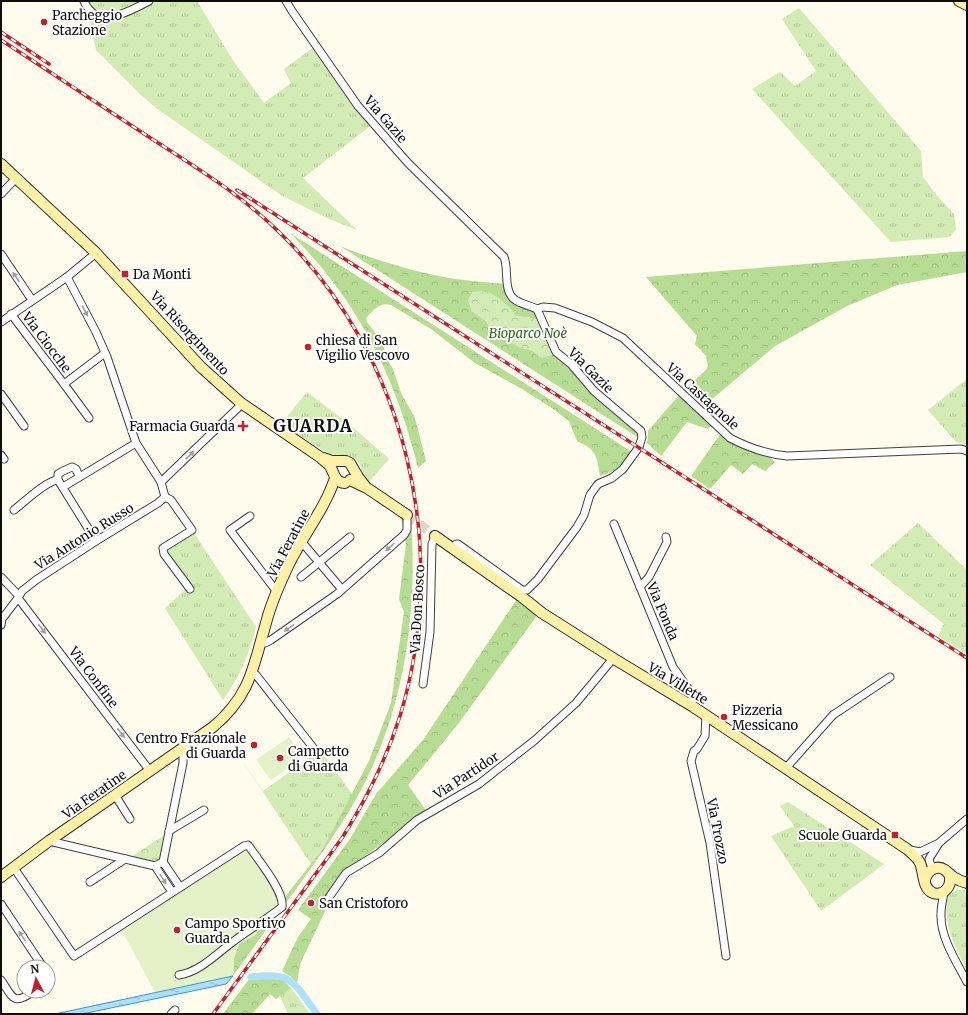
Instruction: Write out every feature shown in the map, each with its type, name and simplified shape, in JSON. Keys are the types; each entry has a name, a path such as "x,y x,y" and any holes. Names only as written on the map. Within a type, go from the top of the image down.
{"street":[{"path":"84,1 93,13 99,17 120,14 149,1"},
{"name":"Via Gazie","path":"286,1 327,64 358,106 408,163 504,257 509,293 514,299 537,309 556,352 571,364 594,391 641,431 642,442 639,448 623,469 612,478 598,484 590,495 584,515 577,527 538,579 527,590 522,590 458,544 456,544 453,548"},
{"path":"959,1 967,6"},
{"name":"Via Risorgimento","path":"1,164 96,253 201,367 242,404 320,457 328,465 334,476 340,482 348,481 367,488 407,515"},
{"path":"1,194 16,178"},
{"path":"1,322 67,277 96,253"},
{"path":"1,254 32,300"},
{"path":"67,277 105,353 136,443 162,482 165,496 171,500 192,530 163,548 164,554 190,590"},
{"name":"Via Castagnole","path":"537,309 543,307 555,308 592,322 623,338 694,406 730,438 743,445 773,454 787,456 962,449 967,451"},
{"name":"Via Ciocche","path":"12,314 89,418"},
{"name":"Via Ciocche","path":"64,384 105,353"},
{"path":"1,394 24,426"},
{"path":"162,482 242,404"},
{"path":"63,487 136,443"},
{"name":"Via Risorgimento","path":"320,457 350,464 367,488"},
{"path":"334,476 335,466 339,462 342,462"},
{"path":"79,476 76,469 72,466 58,474 58,480 96,540"},
{"path":"348,481 354,476 354,470"},
{"name":"Via Feratine","path":"172,892 74,956 5,871 213,727 226,716 244,692 252,673 266,623 277,592 301,541 329,496 334,476"},
{"path":"14,510 47,484 54,480 58,480"},
{"name":"Via Feratine","path":"329,496 348,481"},
{"name":"Via Antonio Russo","path":"1,620 25,588 96,540 158,503 165,496"},
{"path":"261,643 271,640 342,590 404,535 407,530 407,515"},
{"path":"250,516 230,530 277,592"},
{"name":"Via Fonda","path":"614,524 673,667 692,694 692,706"},
{"path":"302,577 350,536"},
{"name":"Via Villette","path":"436,536 542,613 706,715 907,850 920,863 925,884 930,891"},
{"name":"Via Don Bosco","path":"423,684 430,632 432,544 436,536"},
{"path":"640,587 648,577 667,542 666,537"},
{"path":"301,541 339,586"},
{"name":"Via Confine","path":"1,576 19,597 150,771"},
{"name":"Via Partidor","path":"325,903 346,873 378,852 417,820 479,784 535,740 576,703 611,661 616,660"},
{"path":"252,673 256,675 315,750"},
{"path":"786,768 833,715 890,677"},
{"name":"Via Trozzo","path":"706,715 705,736 697,749 694,751 691,761 710,843 726,956"},
{"path":"180,887 163,862 183,763 181,749"},
{"path":"115,795 130,819"},
{"path":"169,831 204,810"},
{"path":"907,850 920,852 938,844 967,819"},
{"path":"49,841 155,866 163,862"},
{"path":"931,870 929,859 938,844"},
{"path":"938,844 934,861 936,864 956,879 967,884"},
{"path":"155,866 172,892 244,846 248,845 278,889 283,903 282,907 274,914 235,940 206,962 186,974 178,975"},
{"name":"Via Villette","path":"907,850 919,855 931,870"},
{"path":"90,882 125,859"},
{"path":"925,880 926,876 931,870 938,868 947,872 951,881 946,890 941,913"},
{"path":"930,891 937,893 967,884"},
{"path":"930,891 936,898 941,913 942,926 952,954 967,982"},
{"path":"1,904 38,959"},
{"path":"1,980 13,998 16,999"}],"green space":[{"path":"86,1 197,1 232,59 264,103 291,83 284,69 314,47 373,124 303,178 357,230 329,219 281,195 156,108 96,50"},
{"path":"799,8 921,151 923,177 938,197 954,214 956,230 949,237 891,242 752,89 780,72 795,86 816,71 782,19"},
{"path":"290,233 632,452 625,462 618,468 600,476 595,454 589,447 577,441 569,421 522,389 475,363 431,329 387,304 374,310 366,318 367,322 382,342 401,393 415,418 426,461 418,468 409,434 398,402 371,341 354,312 335,285 314,258"},
{"path":"340,246 366,256 421,272 456,279 506,284 507,292 534,310 540,319 516,316 509,307 486,291 473,292 468,300 472,311 486,321 491,329 499,335 520,347 533,351 538,356 556,354 611,411 634,429 639,438"},
{"path":"967,251 967,272 897,285 847,306 775,346 705,405 686,388 706,370 708,366 706,356 695,344 697,336 646,277"},
{"name":"Bioparco Noè","path":"486,291 495,295 510,308 516,316 540,319 556,354 542,358 533,351 520,348 491,329 486,321 472,311 468,300 473,292"},
{"path":"967,379 967,444 956,442 928,410"},
{"path":"307,392 349,424 389,459 368,483 363,475 360,464 352,456 329,454 281,424"},
{"path":"679,395 712,425 708,429 687,422 661,456 647,443 648,431"},
{"path":"721,433 769,456 775,462 765,471 752,464 743,474 731,465 710,489 691,476"},
{"path":"401,517 411,523 413,559 412,594 404,665 396,700 385,734 372,767 343,821 329,843 233,976 234,958 239,944 255,935 322,850 369,761 391,703 404,612 399,599 406,545"},
{"path":"918,523 967,570 967,654 938,636 944,624 870,565"},
{"path":"192,530 256,627 243,665 223,700 165,608 187,588 158,546"},
{"path":"517,599 538,614 458,724 408,785 427,812 355,863 327,902 328,905 300,964 297,984 290,976 282,971 298,937 311,919 298,910 350,839 376,794 423,740"},
{"name":"Campetto di Guarda","path":"289,737 303,757 271,780 256,760"},
{"path":"321,750 352,794 322,850 311,864 241,759 263,791"},
{"path":"788,802 884,864 821,911 771,836 794,826 780,806"},
{"path":"166,834 161,859 156,862 131,857"},
{"path":"253,840 287,894 255,935 239,944 234,958 233,976 155,992 121,929"},
{"path":"957,890 967,890 967,971 948,926 948,895"},
{"path":"272,976 281,978 291,988 276,999 270,994 252,1014 223,1014 250,978"},
{"path":"291,988 310,1014 288,1014 280,996"}],"water":[{"path":"233,976 226,984 82,1014 55,1014"}],"waterway":[{"path":"251,977 276,976 284,978 297,987 317,1014"}],"tunnel":[{"path":"407,515 435,536"}],"railway":[{"path":"1,32 49,64"},
{"path":"1,40 219,183 251,207 281,234 324,283 360,338 387,397 407,458 418,523 421,588 415,652 400,716 375,779 342,838 213,1014"},
{"path":"237,190 967,658"}],"place":[{"name":"Parcheggio Stazione","path":"44,22"},
{"name":"Da Monti","path":"125,274"},
{"name":"chiesa di San Vigilio Vescovo","path":"308,347"},
{"name":"Farmacia Guarda","path":"243,426"},
{"name":"Pizzeria Messicano","path":"724,717"},
{"name":"Centro Frazionale di Guarda","path":"254,745"},
{"name":"Campetto di Guarda","path":"280,758"},
{"name":"Scuole Guarda","path":"895,835"},
{"name":"San Cristoforo","path":"311,903"},
{"name":"Campo Sportivo Guarda","path":"177,930"}],"district":[{"name":"GUARDA","path":"313,426"}]}
